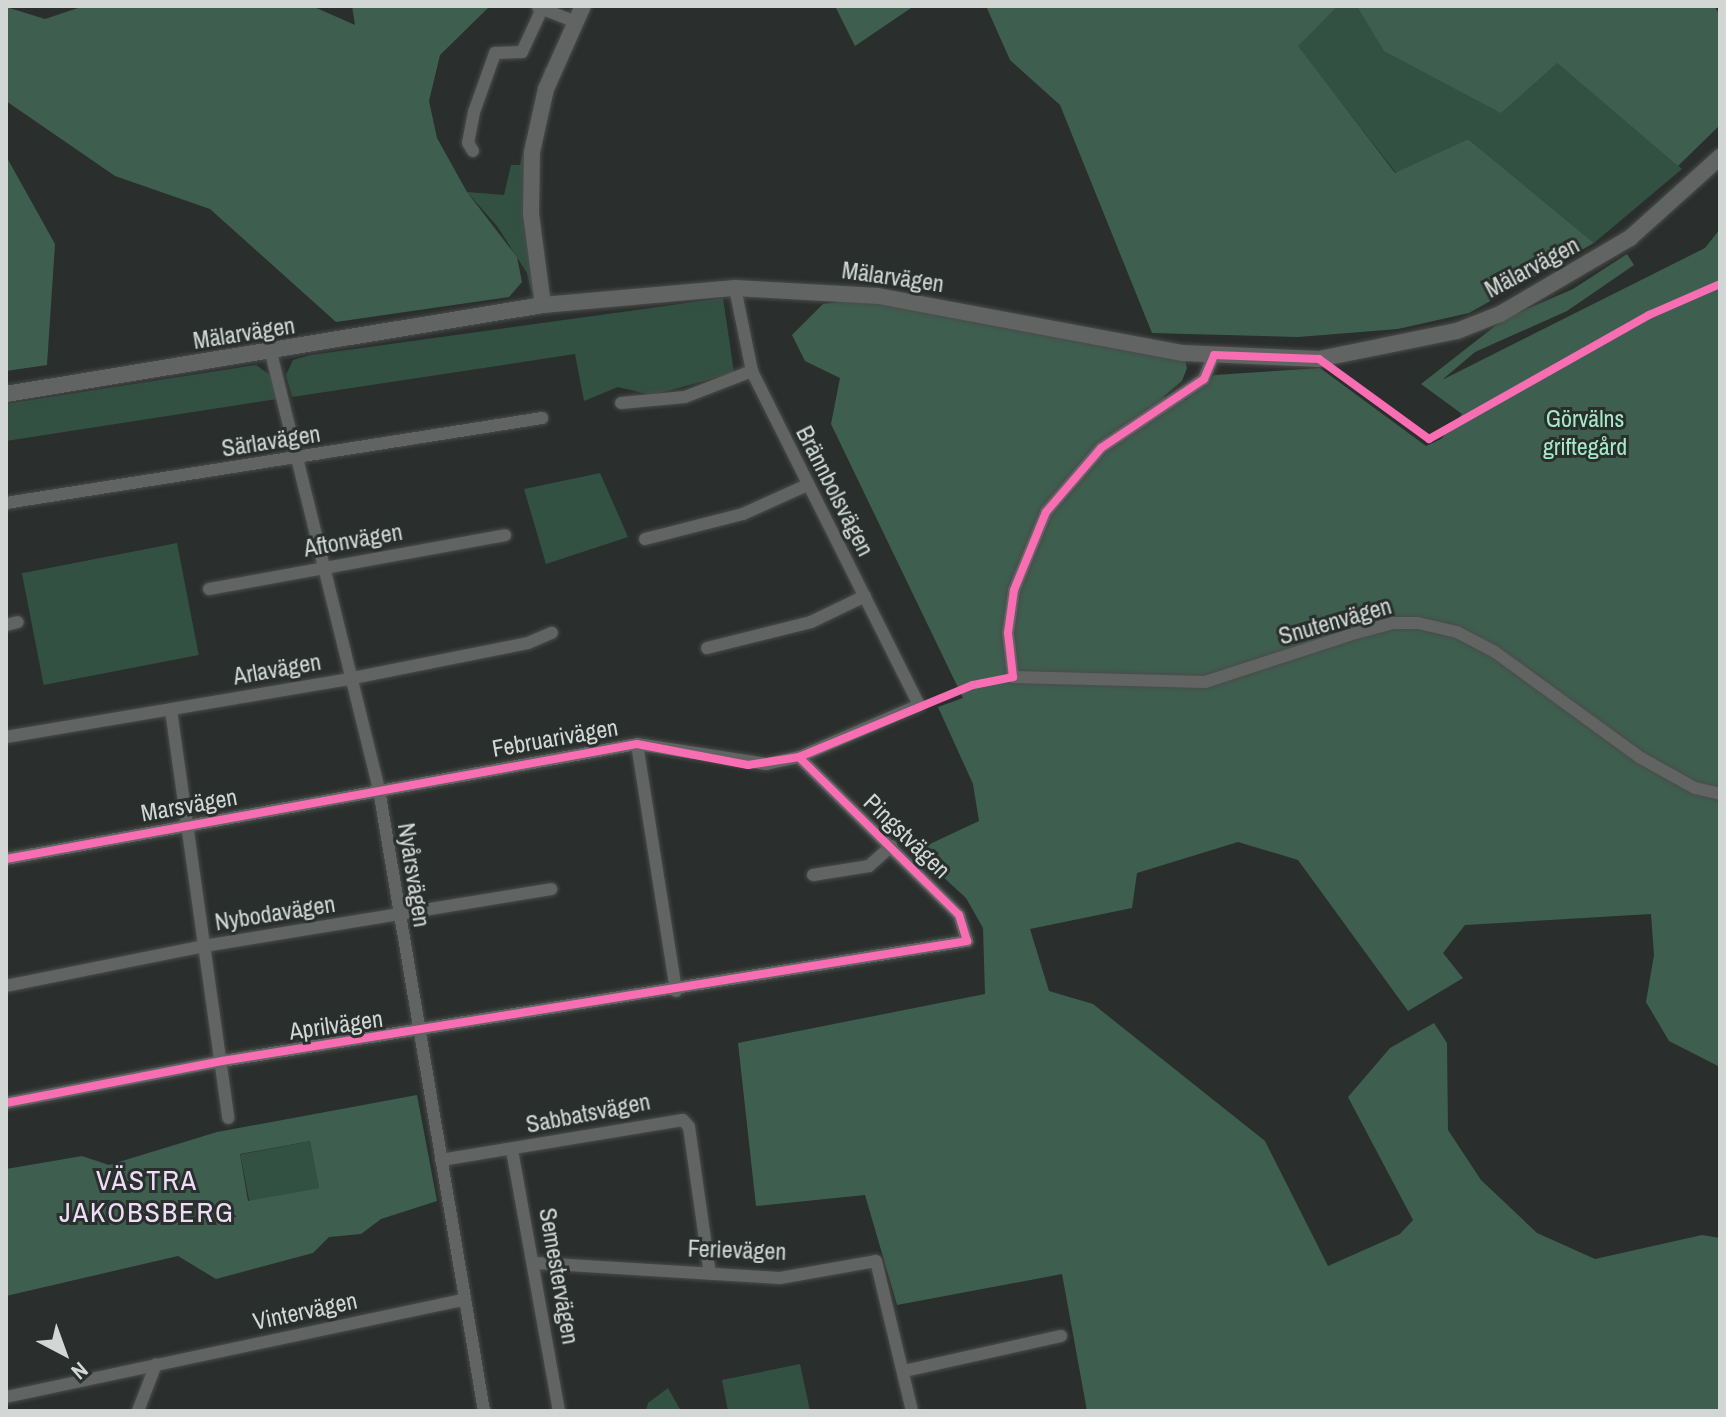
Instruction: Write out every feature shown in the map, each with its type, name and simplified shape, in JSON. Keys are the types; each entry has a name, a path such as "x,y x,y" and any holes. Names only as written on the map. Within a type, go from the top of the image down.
{"street":[{"path":"473,151 468,143 474,112 495,53 522,52 539,8 580,14 546,89 532,152 531,214 543,305"},
{"name":"Mälarvägen","path":"6,394 271,353 543,305 735,288 878,296 1214,355 1319,359 1401,344 1486,319 1547,290 1630,238 1720,157"},
{"name":"Brännbolsvägen","path":"735,288 752,371 805,486 865,596 919,705"},
{"name":"Nyårsvägen","path":"271,353 327,567 379,790 417,1033 484,1411"},
{"name":"Snutenvägen","path":"1214,355 1204,379 1101,448 1046,512 1014,590 1008,633 1013,677 1205,682 1356,633 1393,623 1418,623 1457,632 1495,652 1641,758 1695,788 1720,794"},
{"path":"621,403 685,397 752,371"},
{"name":"Särlavägen","path":"6,503 298,460 542,418"},
{"path":"645,539 743,514 805,486"},
{"name":"Aftonvägen","path":"209,589 505,535"},
{"path":"707,648 811,622 865,596"},
{"name":"Arlavägen","path":"6,737 353,678 528,643 552,633"},
{"name":"Februarivägen","path":"379,790 637,744 748,765 799,757 919,705"},
{"path":"171,710 228,1118"},
{"path":"637,744 676,991"},
{"name":"Pingstvägen","path":"799,757 965,923 967,941 956,946"},
{"name":"Marsvägen","path":"6,859 379,790"},
{"name":"Pingstvägen","path":"813,875 869,866 891,846"},
{"name":"Nybodavägen","path":"6,986 204,946 399,917 551,889"},
{"name":"Aprilvägen","path":"6,1103 222,1061 417,1033 956,946"},
{"name":"Sabbatsvägen","path":"441,1160 683,1120 689,1127 710,1274"},
{"name":"Semestervägen","path":"512,1150 536,1263 559,1411"},
{"name":"Ferievägen","path":"536,1263 780,1278 876,1261 912,1411"},
{"name":"Vintervägen","path":"6,1397 463,1300"},
{"path":"904,1371 1061,1336"},
{"path":"138,1411 156,1364"}],"green space":[{"path":"84,6 312,6 355,25 352,6 490,6 440,55 429,101 437,138 467,192 517,257 522,282 509,297 336,322 210,209 115,176 6,101 6,7 45,19"},
{"path":"835,6 914,6 855,46"},
{"path":"986,6 1338,6 1298,46 1395,173 1468,139 1594,243 1469,313 1398,329 1298,337 1152,333 1060,105 1010,60"},
{"path":"1338,6 1361,6 1557,63 1682,169 1594,243 1468,139 1396,173 1297,46"},
{"path":"1357,6 1714,6 1720,15 1720,125 1678,166 1557,63 1501,113 1384,51"},
{"path":"545,67 551,70 534,120 533,298 527,273 497,226 467,192 504,195 511,165 520,165"},
{"path":"6,156 55,244 47,365 6,371"},
{"name":"Görvälns griftegård","path":"1720,229 1720,1067 1669,1041 1646,1002 1654,955 1651,914 1465,925 1443,953 1463,978 1408,1011 1298,860 1238,842 1137,873 1132,908 1030,929 1049,991 1093,1004 1265,1141 1328,1266 1400,1234 1413,1220 1348,1097 1390,1048 1434,1023 1447,1043 1448,1130 1481,1180 1537,1233 1595,1259 1702,1235 1720,1238 1720,1411 1087,1411 1062,1274 897,1305 865,1195 756,1206 738,1043 985,994 983,928 966,898 915,851 979,821 973,784 938,707 963,698 831,424 840,378 805,361 792,335 823,304 854,300 1184,357 1187,368 1182,381 1163,397 1186,400 1202,381 1215,375 1320,368 1426,446 1441,439 1462,414 1421,384 1504,319 1573,289 1627,254 1634,265 1567,311 1475,352 1442,380 1705,248"},
{"path":"723,298 734,373 652,395 618,387 584,401 575,354 292,397 286,375 293,360 311,355"},
{"path":"256,365 270,375 277,399 6,441 6,404"},
{"path":"600,473 628,537 546,564 524,489"},
{"path":"177,543 199,655 44,685 22,573"},
{"path":"417,1095 437,1201 381,1219 361,1234 329,1237 313,1253 216,1279 178,1256 6,1296 6,1169 82,1156 109,1165 217,1132","holes":["310,1141 319,1188 248,1201 240,1154"]},
{"path":"310,1141 319,1188 249,1202 240,1155"},
{"path":"800,1364 810,1411 728,1411 722,1380"},
{"path":"668,1388 681,1411 646,1411 648,1403"}],"cycle path":[{"path":"6,859 637,744 748,765 799,757 973,685 1013,677 1008,633 1014,590 1046,512 1101,448 1204,379 1214,355 1319,359 1429,439 1649,315 1720,284"},
{"path":"6,1103 222,1061 967,941 959,915 799,757"}],"district":[{"name":"VÄSTRA JAKOBSBERG","path":"147,1196"}]}
